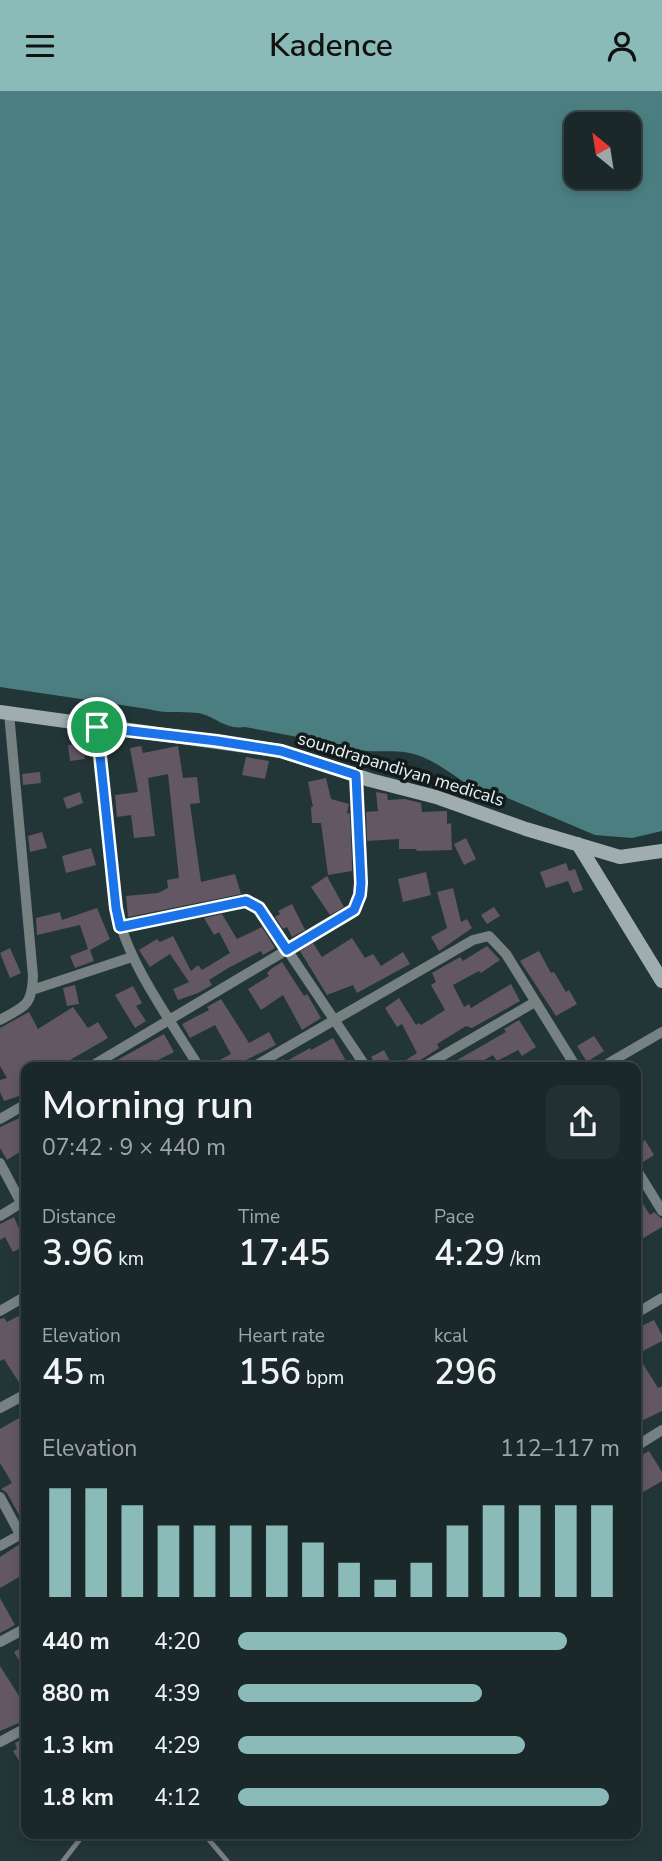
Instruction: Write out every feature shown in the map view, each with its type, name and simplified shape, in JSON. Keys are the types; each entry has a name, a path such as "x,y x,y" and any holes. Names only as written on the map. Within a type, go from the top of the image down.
{"main road":[{"name":"soundrapandiyan medicals","path":"4,712 281,751 436,797 526,829 620,857 662,851"},
{"path":"578,844 662,981"}],"street":[{"path":"0,1020 26,1005 32,990 31,933 4,712"},
{"path":"97,727 120,927 132,957 196,1062"},
{"path":"99,1062 354,910 361,883 356,775"},
{"path":"120,927 246,901 259,908 363,1062"},
{"path":"261,1062 473,940 489,936 506,954 573,1062"},
{"path":"32,990 132,957"},
{"path":"431,1062 536,1002"},
{"path":"611,1062 662,1032"},
{"path":"0,1119 21,1107"},
{"path":"0,1163 21,1198"},
{"path":"641,1181 662,1211"},
{"path":"0,1216 21,1207"},
{"path":"641,1310 662,1298"},
{"path":"0,1311 21,1299"},
{"path":"0,1408 21,1397"},
{"path":"641,1443 662,1430"},
{"path":"0,1497 21,1529"},
{"path":"0,1546 21,1533"},
{"path":"0,1642 21,1631"},
{"path":"0,1742 21,1730"}],"lane":[{"path":"63,1861 80,1839"},
{"path":"208,1839 227,1861"}],"water":[{"path":"0,91 662,91 662,831 632,838 595,835 491,791 479,791 417,755 363,751 245,727 231,727 198,713 148,709 0,687"}],"building":[{"path":"83,744 85,759 70,761 68,745"},
{"path":"141,746 143,753 178,746 183,778 197,777 200,803 190,804 201,882 235,874 241,894 128,917 126,896 158,893 168,888 167,880 179,878 168,774 148,778 155,836 134,838 131,815 117,817 115,795 138,792 130,748"},
{"path":"246,757 269,761 265,779 242,775"},
{"path":"40,772 41,783 23,785 22,774"},
{"path":"326,778 331,799 349,804 347,814 350,813 352,861 352,871 328,875 321,823 312,823 313,807 308,782"},
{"path":"80,792 83,803 67,809 63,798"},
{"path":"376,792 387,794 388,800 405,799 421,803 422,812 447,811 447,824 451,823 452,850 399,849 399,839 367,841 366,812 378,811"},
{"path":"42,832 47,848 30,852 28,836"},
{"path":"466,838 476,859 464,865 454,844"},
{"path":"91,848 96,865 66,873 62,856"},
{"path":"566,863 569,871 575,869 583,890 573,893 568,881 546,888 540,872"},
{"path":"426,872 431,895 403,902 398,879"},
{"path":"327,876 344,907 330,915 311,887"},
{"path":"453,888 461,922 467,919 472,928 439,951 431,937 447,928 437,892"},
{"path":"292,904 305,930 292,937 287,927 283,929 275,917 280,914 278,911"},
{"path":"494,907 500,916 487,924 481,915"},
{"path":"97,908 110,939 90,950 94,961 75,968 70,956 88,949 80,925 37,935 36,918 60,912 62,920"},
{"path":"222,914 237,939 262,927 275,948 263,955 261,951 230,967 209,980 212,985 178,1000 173,989 189,982 170,954 150,967 139,950 157,939 160,942 173,936 191,971 198,965 202,970 230,953 219,932 214,935 204,918"},
{"path":"352,938 365,958 373,954 381,966 403,952 410,964 357,993 353,985 327,995 300,951 313,943 322,957"},
{"path":"487,946 500,960 481,973 479,971 453,985 464,1007 469,1004 471,1008 511,984 520,1001 472,1028 466,1026 437,1044 439,1048 418,1062 403,1062 417,1053 402,1024 397,1027 385,1008 399,998 416,1025 421,1025 445,1010 431,985 436,982 432,973 460,957 463,961"},
{"path":"10,948 21,973 10,978 0,953"},
{"path":"539,951 551,973 554,972 577,1004 556,1016 520,961"},
{"path":"282,962 304,996 307,994 321,1018 302,1030 283,995 261,1010 248,989 269,976 267,973"},
{"path":"75,985 79,1004 67,1006 63,988"},
{"path":"133,986 142,1003 136,1006 146,1021 135,1028 115,995"},
{"path":"221,999 249,1043 269,1032 276,1045 242,1062 216,1062 231,1054 215,1025 190,1038 182,1024 209,1010 207,1007"},
{"path":"73,1007 88,1028 98,1022 108,1038 67,1062 21,1062 21,1095 4,1101 0,1092 0,1080 7,1078 0,1066 0,1028 29,1012 38,1029"},
{"path":"519,1020 536,1047 522,1056 518,1050 497,1061 493,1055 481,1062 454,1062 506,1032 504,1029"},
{"path":"164,1034 174,1052 154,1062 114,1062"},
{"path":"594,1036 604,1051 587,1062 577,1046"},
{"path":"333,1038 346,1061 285,1062 310,1048 311,1050"},
{"path":"384,1050 390,1062 374,1062 371,1057"},
{"path":"21,1117 21,1151 7,1160 0,1148 0,1127"},
{"path":"645,1140 654,1155 643,1162 641,1158 641,1142"},
{"path":"641,1201 650,1215 654,1212 662,1219 662,1227 641,1239"},
{"path":"14,1217 21,1233 21,1248 13,1252 5,1237 0,1240 0,1224"},
{"path":"21,1315 21,1385 4,1359 0,1361 0,1319 4,1318 7,1322"},
{"path":"654,1320 662,1335 662,1341 641,1352 641,1326"},
{"path":"641,1360 658,1388 662,1386 662,1411 641,1421"},
{"path":"21,1417 21,1519 7,1493 1,1489 12,1483 0,1463 0,1429"},
{"path":"649,1451 662,1472 662,1481 641,1493 641,1456"},
{"path":"21,1543 21,1576 0,1588 0,1557"},
{"path":"0,1598 15,1625 0,1633"},
{"path":"21,1648 21,1664 14,1652"},
{"path":"0,1666 21,1699 21,1722 0,1731"},
{"path":"21,1740 21,1764 13,1751 17,1749 15,1743"}],"route":[{"path":"97,727 281,751 356,775 361,883 354,910 287,950 259,908 246,901 120,927 97,727"}]}
